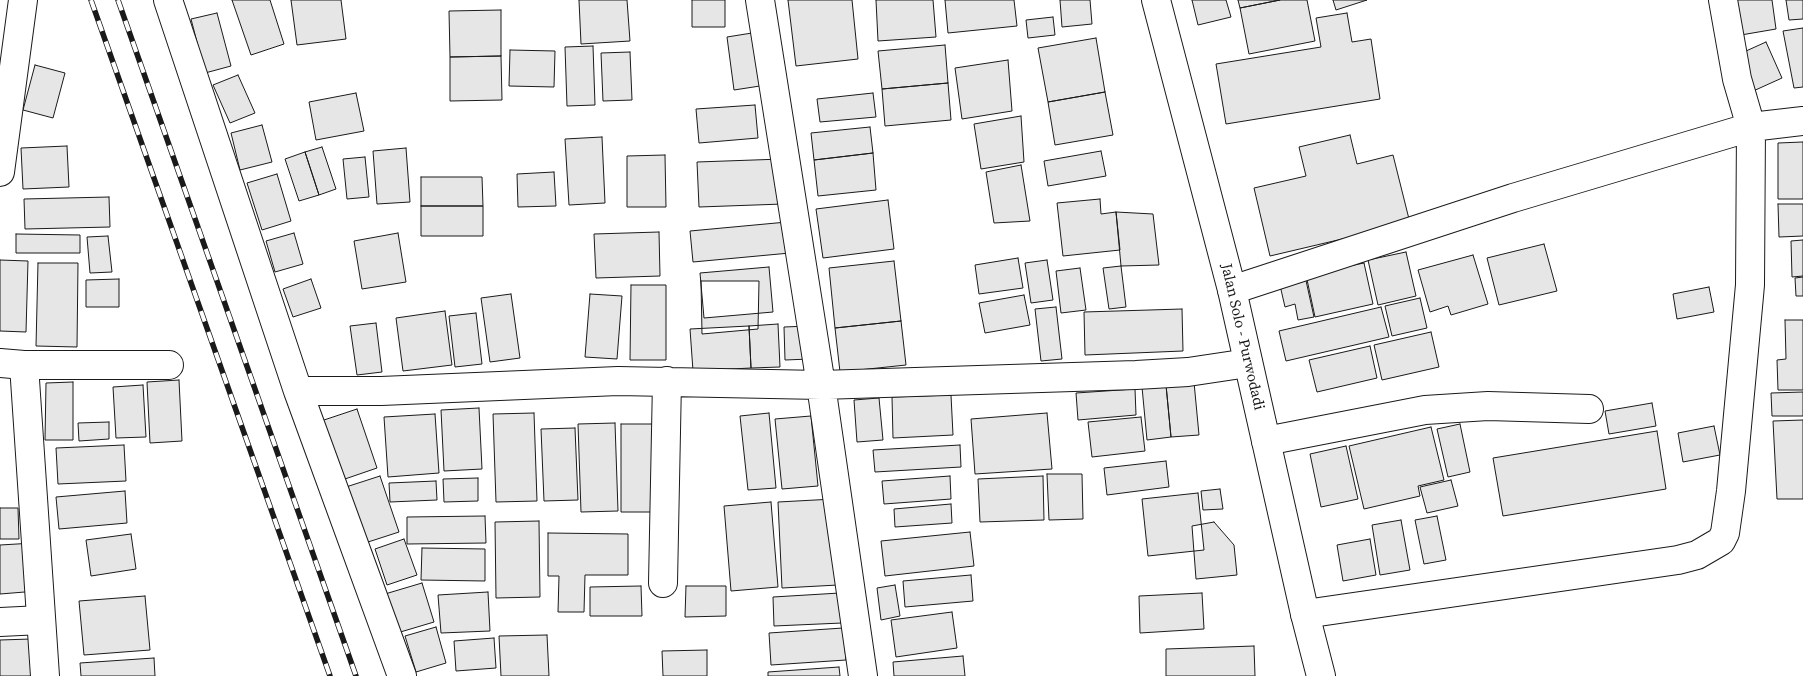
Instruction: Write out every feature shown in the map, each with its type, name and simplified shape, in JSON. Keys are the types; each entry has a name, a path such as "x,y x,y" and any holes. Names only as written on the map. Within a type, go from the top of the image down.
{"street":[{"path":"0,172 23,0"},
{"path":"168,0 298,391 402,676"},
{"path":"760,0 821,385 863,676"},
{"name":"Jalan Solo - Purwodadi","path":"1156,0 1232,290 1305,614 1321,676"},
{"path":"1305,614 1678,560 1697,555 1721,541 1725,533 1731,491 1750,285 1751,127 1737,79 1723,0"},
{"path":"1232,290 1512,198 1751,127 1803,122"},
{"path":"45,676 41,620 12,364 169,364"},
{"path":"298,391 381,391 618,381 821,385 1136,375 1188,372 1248,364"},
{"path":"663,583 667,381"},
{"path":"1266,441 1425,410 1488,406 1590,409"},
{"path":"0,622 41,620"}],"building":[{"path":"232,0 270,0 284,44 251,55"},
{"path":"291,0 341,0 346,39 297,45"},
{"path":"579,0 627,0 630,41 581,44"},
{"path":"692,0 725,0 725,27 692,27"},
{"path":"788,0 852,0 858,59 796,66"},
{"path":"876,0 933,0 936,37 878,41"},
{"path":"945,0 1014,0 1017,26 948,33"},
{"path":"1060,0 1090,0 1092,24 1062,27"},
{"path":"1192,0 1226,0 1231,17 1198,25"},
{"path":"1238,0 1280,0 1240,8"},
{"path":"1280,0 1307,0 1315,41 1249,54 1240,8"},
{"path":"1333,0 1367,0 1336,10"},
{"path":"1730,0 1772,0 1776,29 1735,36"},
{"path":"1786,0 1803,0 1803,19 1789,20"},
{"path":"501,10 501,56 450,57 449,11"},
{"path":"217,13 231,66 205,73 191,19"},
{"path":"1347,13 1352,42 1371,39 1380,99 1226,124 1216,64 1321,47 1316,18"},
{"path":"1053,17 1055,35 1028,38 1026,20"},
{"path":"1803,28 1803,87 1794,88 1783,31"},
{"path":"752,33 760,86 734,90 727,37"},
{"path":"1096,38 1105,92 1048,102 1038,48"},
{"path":"1766,42 1782,78 1751,92 1735,56"},
{"path":"945,45 948,83 882,89 878,51"},
{"path":"593,46 595,105 567,106 565,47"},
{"path":"510,50 555,51 554,87 509,86"},
{"path":"630,52 632,100 603,101 601,53"},
{"path":"501,56 502,100 450,101 450,57"},
{"path":"1008,60 1012,111 962,119 955,68"},
{"path":"35,65 65,73 53,118 23,110"},
{"path":"238,75 255,113 230,123 213,85"},
{"path":"948,83 951,120 885,126 882,89"},
{"path":"1105,92 1113,135 1055,145 1048,102"},
{"path":"356,93 364,131 316,140 309,102"},
{"path":"873,93 876,117 820,122 817,99"},
{"path":"755,105 758,138 699,143 696,109"},
{"path":"1021,116 1024,162 981,169 974,124"},
{"path":"262,125 272,162 240,170 231,133"},
{"path":"870,127 873,153 814,160 811,133"},
{"path":"1350,135 1357,164 1393,155 1410,223 1270,256 1254,188 1306,176 1299,147"},
{"path":"602,137 605,203 569,205 565,139"},
{"path":"1803,142 1803,199 1778,199 1778,143"},
{"path":"67,146 69,187 23,189 21,148"},
{"path":"322,147 336,189 319,195 305,152"},
{"path":"406,148 410,202 377,204 373,151"},
{"path":"1101,151 1106,176 1048,186 1044,161"},
{"path":"305,152 319,195 299,201 285,159"},
{"path":"873,153 876,190 818,196 814,160"},
{"path":"665,155 666,207 627,207 627,156"},
{"path":"365,157 369,197 347,199 343,159"},
{"path":"782,159 783,204 699,207 697,162"},
{"path":"1021,165 1030,221 994,223 986,172"},
{"path":"554,172 556,206 518,207 517,174"},
{"path":"277,174 291,221 262,230 247,183"},
{"path":"421,177 482,177 483,206 421,206"},
{"path":"109,197 110,227 25,229 24,199"},
{"path":"1100,199 1101,214 1116,212 1120,250 1063,256 1057,203"},
{"path":"888,200 894,249 823,258 816,209"},
{"path":"1778,204 1803,204 1803,236 1779,237"},
{"path":"421,206 483,206 483,236 421,236"},
{"path":"1116,212 1153,214 1159,265 1121,266"},
{"path":"787,222 790,253 693,262 690,231"},
{"path":"659,232 660,276 596,278 594,234"},
{"path":"294,233 303,264 275,272 266,241"},
{"path":"398,233 406,282 362,289 354,241"},
{"path":"16,234 80,235 80,253 16,253"},
{"path":"108,236 112,272 90,273 87,237"},
{"path":"1803,240 1803,276 1792,277 1791,241"},
{"path":"1544,244 1557,291 1499,305 1487,258"},
{"path":"1406,252 1416,296 1378,305 1368,260"},
{"path":"1473,255 1488,304 1451,315 1448,306 1430,312 1418,270"},
{"path":"1018,258 1023,288 979,294 975,265"},
{"path":"0,260 28,261 26,332 0,331"},
{"path":"1047,260 1053,300 1031,303 1025,263"},
{"path":"894,261 901,321 835,328 829,268"},
{"path":"38,263 78,263 77,347 36,346"},
{"path":"1364,263 1373,304 1315,317 1306,275"},
{"path":"1121,266 1126,307 1109,309 1103,268"},
{"path":"769,267 773,312 704,318 700,273"},
{"path":"1080,268 1086,310 1061,313 1056,271"},
{"path":"1305,276 1314,317 1298,320 1295,304 1285,307 1279,281"},
{"path":"1803,277 1803,296 1796,296 1795,278"},
{"path":"119,279 119,307 86,307 86,280"},
{"path":"311,279 321,308 293,317 283,289"},
{"path":"701,281 759,281 758,329 702,334"},
{"path":"631,285 666,285 666,360 630,360"},
{"path":"1709,287 1714,312 1677,319 1673,294"},
{"path":"511,294 520,358 490,362 481,298"},
{"path":"590,294 622,296 617,359 585,357"},
{"path":"1024,295 1030,325 985,333 979,303"},
{"path":"1420,298 1427,328 1392,336 1385,306"},
{"path":"1056,307 1062,359 1041,361 1035,309"},
{"path":"1381,307 1389,337 1286,361 1279,331"},
{"path":"1182,309 1183,351 1085,355 1084,312"},
{"path":"445,311 452,365 403,371 396,318"},
{"path":"476,313 482,364 455,367 449,316"},
{"path":"1785,320 1803,320 1803,390 1778,390 1777,360 1786,359"},
{"path":"901,321 906,365 840,372 835,328"},
{"path":"376,323 382,372 357,375 350,326"},
{"path":"778,324 780,367 751,368 749,326"},
{"path":"749,326 751,368 693,371 690,329"},
{"path":"809,326 810,359 785,360 784,327"},
{"path":"1431,332 1439,367 1382,380 1374,345"},
{"path":"1370,346 1377,378 1317,392 1309,360"},
{"path":"179,380 182,441 150,443 147,382"},
{"path":"73,382 73,440 45,440 46,383"},
{"path":"1194,382 1199,435 1171,437 1166,385"},
{"path":"143,385 146,437 116,438 113,387"},
{"path":"1166,385 1171,437 1147,440 1142,387"},
{"path":"1135,389 1136,415 1078,420 1076,393"},
{"path":"1803,392 1803,416 1772,416 1771,393"},
{"path":"951,395 953,435 893,438 892,397"},
{"path":"879,398 883,440 857,442 854,400"},
{"path":"1652,403 1656,426 1609,434 1605,411"},
{"path":"479,408 482,469 444,471 441,410"},
{"path":"357,409 377,468 342,480 321,421"},
{"path":"534,413 537,501 496,502 493,414"},
{"path":"769,413 776,488 748,490 740,416"},
{"path":"1047,413 1052,469 975,474 971,419"},
{"path":"435,414 439,473 388,477 384,417"},
{"path":"811,416 818,486 782,489 775,419"},
{"path":"1141,417 1145,451 1092,457 1088,422"},
{"path":"1803,420 1803,499 1777,499 1773,421"},
{"path":"109,422 109,439 79,441 78,423"},
{"path":"615,423 618,511 581,512 578,424"},
{"path":"621,424 655,424 655,512 621,512"},
{"path":"1460,424 1470,472 1448,477 1437,429"},
{"path":"1714,426 1720,455 1683,462 1678,433"},
{"path":"1431,427 1444,480 1418,486 1420,496 1364,509 1349,446"},
{"path":"575,428 578,500 544,501 541,429"},
{"path":"1657,431 1666,489 1503,516 1493,458"},
{"path":"124,445 126,481 58,484 56,448"},
{"path":"960,445 961,467 875,472 873,450"},
{"path":"1346,446 1358,499 1321,507 1310,454"},
{"path":"1166,461 1169,487 1107,495 1104,468"},
{"path":"1047,474 1082,474 1083,519 1049,520"},
{"path":"380,476 399,532 365,543 346,487"},
{"path":"950,476 951,499 884,504 882,481"},
{"path":"1043,476 1044,520 980,522 978,479"},
{"path":"478,478 478,501 444,502 443,479"},
{"path":"1451,480 1458,506 1427,513 1420,487"},
{"path":"436,481 437,500 390,502 389,483"},
{"path":"1220,489 1223,509 1203,510 1201,491"},
{"path":"125,491 127,523 59,529 56,497"},
{"path":"1198,493 1204,550 1148,556 1142,499"},
{"path":"834,499 838,585 782,588 778,502"},
{"path":"771,502 778,587 731,591 724,506"},
{"path":"951,504 952,523 895,527 894,509"},
{"path":"0,508 18,508 19,539 0,539"},
{"path":"485,516 486,543 407,544 407,517"},
{"path":"1437,516 1446,560 1424,564 1415,520"},
{"path":"1401,520 1410,570 1380,575 1372,525"},
{"path":"539,521 540,597 496,598 495,522"},
{"path":"1214,522 1234,545 1237,575 1196,579 1192,526"},
{"path":"970,532 974,566 885,576 881,541"},
{"path":"548,533 628,534 628,575 585,575 584,612 558,612 559,576 548,576"},
{"path":"131,534 136,569 91,576 86,540"},
{"path":"404,539 417,575 387,585 375,549"},
{"path":"1370,539 1376,575 1343,581 1337,545"},
{"path":"34,543 37,591 0,594 0,545"},
{"path":"422,548 485,549 485,581 421,580"},
{"path":"971,575 973,601 905,607 903,581"},
{"path":"422,583 434,622 397,633 385,594"},
{"path":"895,585 900,616 881,620 877,588"},
{"path":"641,586 642,616 590,616 590,587"},
{"path":"686,586 726,586 726,616 685,617"},
{"path":"488,592 490,631 441,633 438,595"},
{"path":"840,593 842,623 774,626 773,597"},
{"path":"1202,593 1204,629 1140,633 1139,596"},
{"path":"145,596 150,650 84,655 79,601"},
{"path":"952,612 957,648 896,657 891,620"},
{"path":"436,627 446,663 416,672 405,636"},
{"path":"843,628 846,660 771,665 769,633"},
{"path":"547,635 549,676 501,676 499,636"},
{"path":"494,638 496,668 456,671 454,641"},
{"path":"31,639 32,676 0,676 0,640"},
{"path":"1254,646 1255,676 1166,676 1166,649"},
{"path":"707,650 707,676 663,676 662,651"},
{"path":"963,656 965,676 894,676 893,662"},
{"path":"154,658 155,676 81,676 80,663"},
{"path":"839,667 840,676 768,676 768,672"}],"railway":[{"path":"91,0 330,676"},
{"path":"118,0 356,676"}]}
